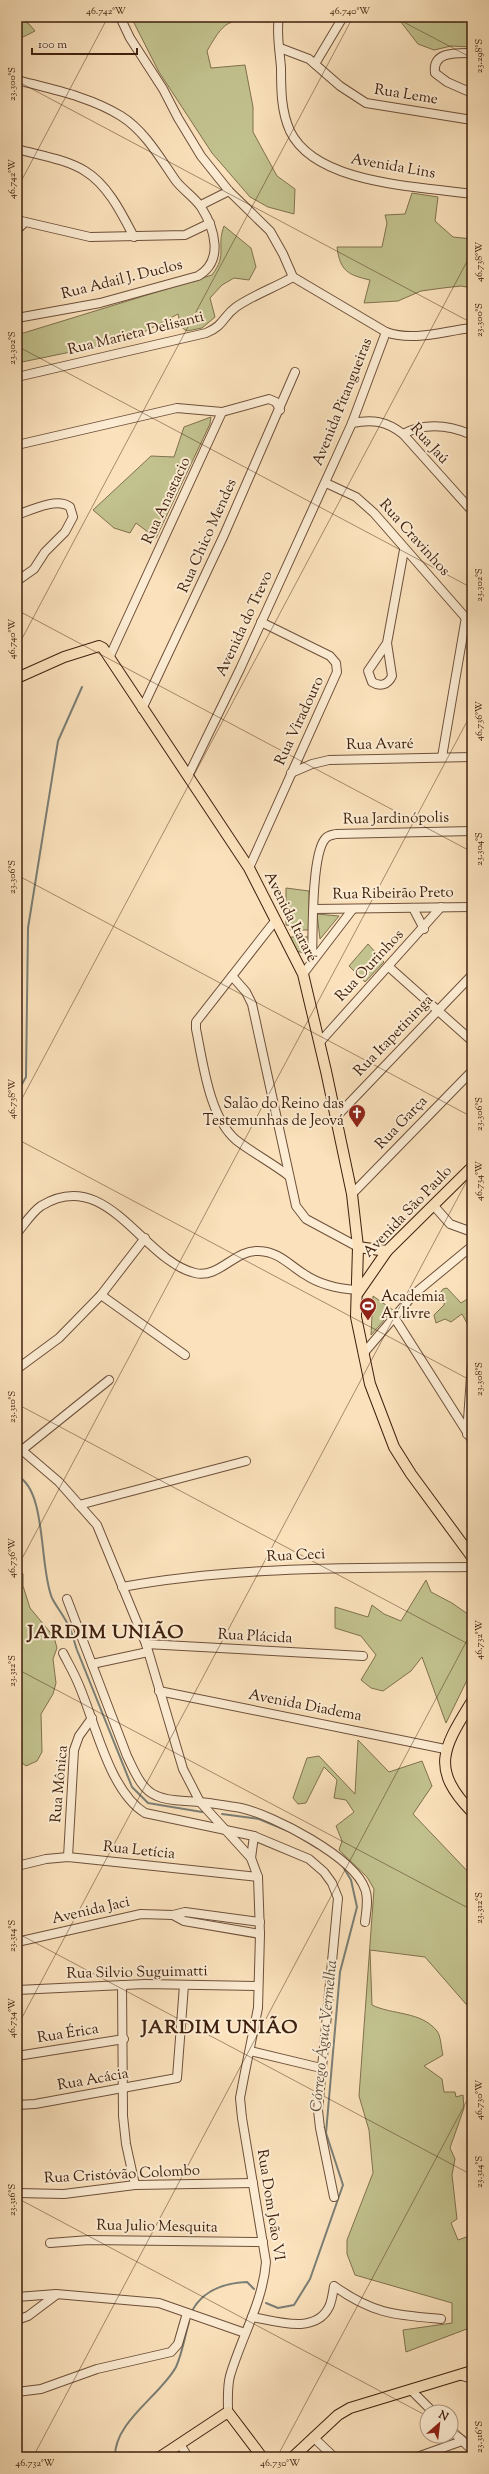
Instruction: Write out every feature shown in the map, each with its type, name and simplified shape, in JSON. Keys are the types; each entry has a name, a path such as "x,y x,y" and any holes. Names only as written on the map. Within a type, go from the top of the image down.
{"main road":[{"name":"Avenida Itararé","path":"17,678 64,656 94,647 99,646 103,648 142,709 249,868 303,974 320,1042 352,1194 358,1247 358,1292"},
{"name":"Avenida São Paulo","path":"472,1167 387,1251 358,1292 356,1317 362,1354 382,1419 394,1446 411,1474 472,1557"},
{"path":"358,1247 387,1251"},
{"path":"471,1809 453,1788 446,1774 445,1749 472,1701"},
{"path":"292,2457 313,2437 350,2408 412,2391 472,2371"},
{"path":"160,2457 228,2412 262,2457"}],"street":[{"path":"120,17 130,38 163,88 188,135 229,191 270,231 283,254 293,277 386,332 406,336 472,328"},
{"name":"Avenida Lins","path":"279,17 281,89 286,120 296,140 315,160 355,176 472,194"},
{"path":"315,64 343,17"},
{"name":"Rua Leme","path":"280,48 315,64 340,86 366,103 472,120"},
{"path":"472,53 453,53 437,59 434,67 435,73 447,82 472,93"},
{"path":"17,80 93,103 121,116 139,132 185,192 201,205 210,223 185,236 90,237 21,221 17,230"},
{"path":"17,149 73,165 90,174 113,200 134,237"},
{"path":"201,205 229,191"},
{"name":"Rua Adail J. Duclos","path":"17,318 100,303 198,276 206,272 213,263 214,242 210,223"},
{"name":"Rua Marieta Delisanti","path":"17,377 206,333 221,325 234,309 250,298 293,277"},
{"name":"Avenida Pitangueiras","path":"326,483 352,423 386,332"},
{"name":"Rua Chico Mendes","path":"142,709 224,535 296,372"},
{"path":"17,445 177,408 222,412 269,399 276,402 280,410"},
{"name":"Rua Anastacio","path":"110,658 222,412"},
{"name":"Rua Jaú","path":"352,423 366,421 386,423 403,434 472,511"},
{"path":"403,434 419,426 428,425 454,429 472,435"},
{"name":"Rua Cravinhos","path":"326,483 365,504 404,550 472,625"},
{"name":"Avenida do Trevo","path":"188,776 326,483"},
{"path":"17,515 47,505 62,503 70,507 73,517 65,532 43,554 34,569 17,581"},
{"path":"387,643 368,671 372,682 379,685 387,683 392,676 387,643 404,550"},
{"path":"442,757 444,735 466,617"},
{"name":"Rua Viradouro","path":"249,868 335,679 336,663 323,652 261,622"},
{"name":"Rua Avaré","path":"291,773 312,764 329,760 472,757"},
{"name":"Rua Jardinópolis","path":"312,961 314,909 319,853 323,842 330,835 472,831"},
{"name":"Rua Ourinhos","path":"320,1042 424,928 440,907"},
{"name":"Rua Ribeirão Preto","path":"314,909 352,910 472,907"},
{"path":"413,908 424,928"},
{"path":"303,974 352,910"},
{"path":"275,921 196,1022 196,1029 206,1079 220,1121 236,1139 289,1176"},
{"path":"388,967 472,1041"},
{"name":"Rua Itapetininga","path":"336,1117 472,975"},
{"path":"232,976 246,992 252,1004 296,1206 306,1219 358,1247"},
{"name":"Rua Garça","path":"352,1194 472,1071"},
{"path":"17,1233 40,1206 64,1196 91,1198 116,1214 176,1265 196,1274 214,1271 243,1252 258,1251 286,1259 304,1274 324,1285 341,1290 358,1292"},
{"path":"434,1206 450,1224 472,1232"},
{"path":"17,1369 59,1338 100,1295 145,1238"},
{"path":"362,1354 426,1282 472,1246"},
{"path":"100,1295 185,1355"},
{"path":"394,1317 470,1437"},
{"path":"470,1437 472,1362"},
{"path":"109,1380 20,1448 59,1482 97,1525 147,1648 183,1769 200,1802 251,1858"},
{"path":"79,1505 246,1461"},
{"name":"Rua Ceci","path":"122,1587 230,1574 311,1569 472,1566"},
{"path":"67,1599 127,1756 138,1779 147,1790 156,1796 172,1800 200,1802 242,1809 269,1818 299,1832 344,1862 359,1877 365,1889 365,1922"},
{"name":"Rua Plácida","path":"92,1664 147,1648 363,1656"},
{"path":"63,1653 78,1683 115,1776 131,1802 138,1809 145,1813 223,1828 254,1836 308,1860 324,1872 332,1884 338,1898 318,2110 320,2128 334,2197"},
{"name":"Avenida Diadema","path":"159,1691 445,1749"},
{"name":"Rua Mônica","path":"68,1857 74,1750 79,1736 92,1718"},
{"path":"251,1858 254,1836"},
{"name":"Rua Letícia","path":"17,1866 46,1859 68,1857 258,1876"},
{"name":"Rua Dom João VI","path":"228,2412 230,2377 265,2276 266,2262 240,2098 258,2008 260,1922 258,1876 251,1858"},
{"name":"Avenida Jaci","path":"17,1942 142,1914 173,1915 185,1912 260,1922"},
{"name":"Avenida Jaci","path":"173,1915 184,1920 260,1934"},
{"path":"122,1985 124,2039 123,2088 126,2144 135,2186"},
{"name":"Rua Silvio Suguimatti","path":"17,1990 122,1985 258,1986"},
{"name":"Rua Acácia","path":"17,2105 35,2104 173,2080 178,2074 184,1985"},
{"name":"Rua Érica","path":"17,2056 124,2039"},
{"path":"250,2051 321,2068"},
{"name":"Rua Cristóvão Colombo","path":"17,2193 64,2194 135,2186 253,2183"},
{"name":"Rua Julio Mesquita","path":"50,2242 89,2240 263,2242"},
{"path":"252,2317 298,2324 312,2322 321,2316 329,2307 334,2286 359,2303 382,2312 441,2319"},
{"path":"17,2320 28,2316 56,2294"},
{"path":"17,2297 56,2294 159,2303 245,2333"},
{"path":"17,2392 41,2389 67,2382 97,2369 171,2352 178,2344 187,2313"},
{"path":"459,2375 472,2379"},
{"path":"412,2391 425,2404"},
{"path":"313,2437 334,2457"},
{"path":"459,2438 472,2450"},
{"path":"417,2457 462,2441"},
{"path":"180,2444 188,2457"}],"green space":[{"path":"17,17 29,24 35,31 17,40"},
{"path":"131,17 271,17 270,22 231,22 220,31 207,51 211,68 245,65 253,107 253,132 277,176 295,189 294,214 268,207 250,197 212,153 159,72"},
{"path":"397,17 472,17 472,47 451,46 434,50 418,44"},
{"path":"412,193 438,197 435,221 453,237 472,239 472,288 461,286 421,291 398,301 364,303 370,280 346,271 340,262 337,247 382,247 387,223 385,215 405,214"},
{"path":"224,226 251,248 256,267 249,280 234,278 222,285 210,298 215,317 202,328 187,331 181,327 178,314 144,332 105,345 17,363 17,335 212,275 220,261 221,240"},
{"path":"211,417 210,424 156,538 136,523 130,533 114,528 93,510 151,456 174,457 184,427"},
{"path":"286,888 309,891 309,930 290,930 291,926 286,925"},
{"path":"317,914 339,916 320,939"},
{"path":"290,937 309,937 306,954 297,951"},
{"path":"368,944 384,962 365,982 349,966"},
{"path":"447,1288 461,1303 472,1296 472,1321 469,1327 462,1314 451,1322 445,1319 436,1323 434,1315 444,1305 445,1297 440,1293 443,1289"},
{"path":"373,1296 393,1310 371,1335"},
{"path":"17,1566 23,1574 23,1586 30,1608 54,1637 57,1648 53,1659 56,1683 53,1694 41,1714 42,1752 37,1761 26,1766 17,1759"},
{"path":"426,1580 431,1592 452,1603 472,1617 472,1670 446,1723 422,1657 411,1671 383,1691 371,1688 361,1680 376,1655 361,1636 335,1628 335,1607 368,1617 372,1605 384,1614 401,1621"},
{"path":"358,1740 389,1772 422,1761 432,1786 413,1814 472,1876 472,2011 425,1957 370,1950 372,2005 423,2020 437,2031 443,2055 424,2066 442,2079 444,2092 455,2092 456,2097 463,2095 464,2108 450,2148 455,2159 452,2175 457,2219 451,2223 458,2240 472,2235 472,2327 406,2352 403,2330 452,2323 452,2303 355,2275 347,2254 347,2240 373,2173 369,2130 359,2096 374,1889 367,1877 339,1850 342,1841 336,1826 354,1812 346,1800 334,1798 337,1780 324,1767 306,1803 298,1804 293,1798 307,1758 319,1756 355,1794"}],"waterway":[{"path":"17,1093 26,1077 28,928 58,741 82,687"},
{"name":"Córrego Água Vermelha","path":"17,1476 27,1484 38,1512 45,1568 52,1598 70,1630 132,1787 148,1803 202,1812"},
{"name":"Córrego Água Vermelha","path":"222,1814 259,1819 293,1833 317,1848"},
{"name":"Córrego Água Vermelha","path":"266,2303 278,2308 294,2305 310,2279 343,2185 326,2133 340,1972 357,1907 351,1880 342,1865"},
{"name":"Córrego Água Vermelha","path":"192,2311 202,2298 208,2293 222,2286 247,2282 254,2289"},
{"name":"Córrego Água Vermelha","path":"115,2457 117,2444 122,2432 139,2410 169,2378 176,2367 182,2351 189,2322"}],"place":[{"name":"Salão do Reino das Testemunhas de Jeová","path":"357,1128"},
{"name":"Academia Ar livre","path":"368,1321"}],"district":[{"name":"JARDIM UNIÃO","path":"106,1633"},
{"name":"JARDIM UNIÃO","path":"220,2028"}]}
